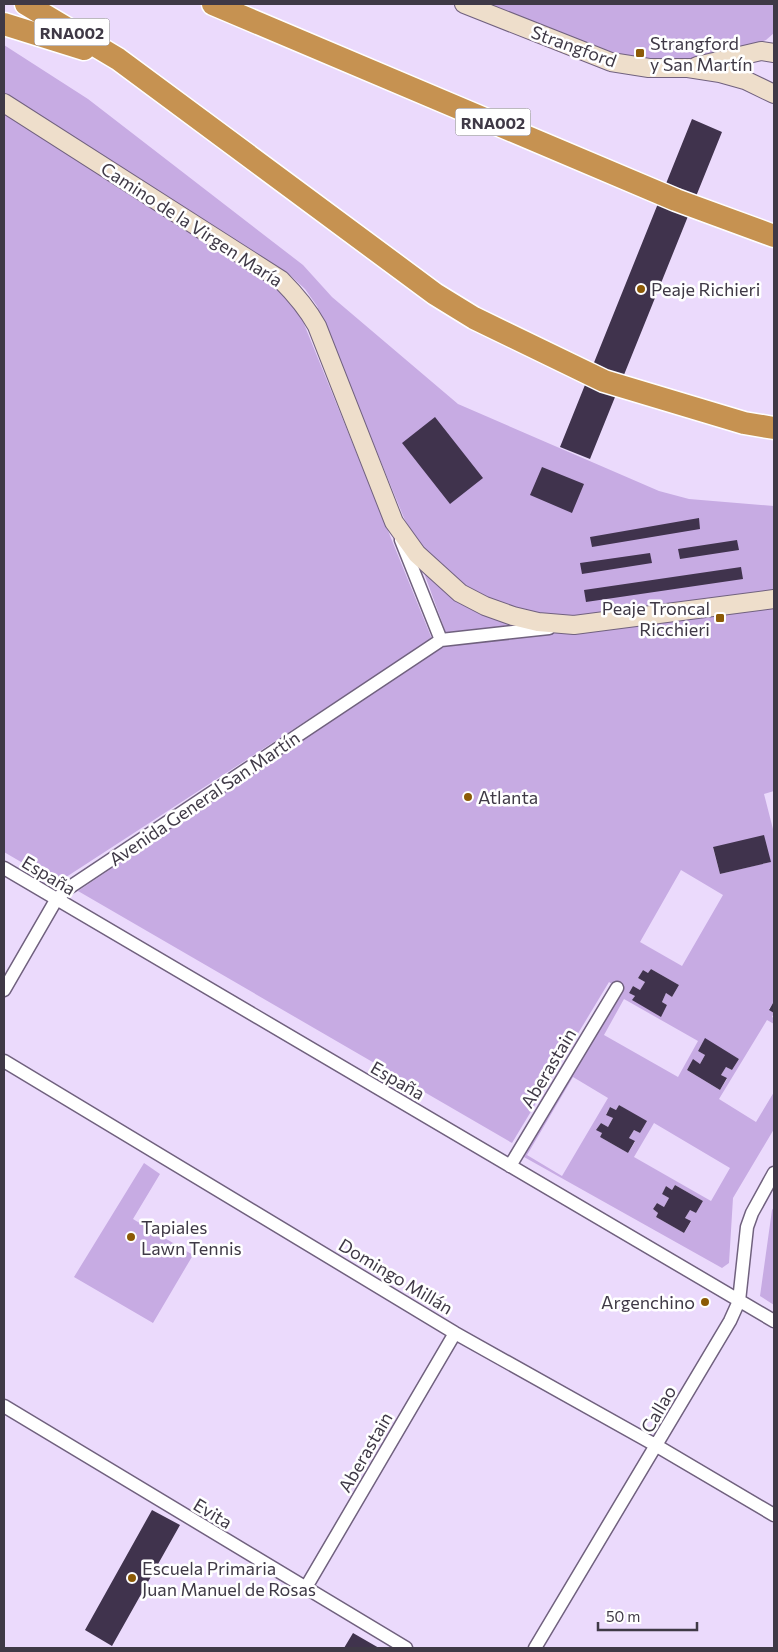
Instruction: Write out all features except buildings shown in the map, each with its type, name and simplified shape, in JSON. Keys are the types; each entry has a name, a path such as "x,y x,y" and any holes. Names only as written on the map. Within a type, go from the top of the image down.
{"highway":[{"name":"RNA002","path":"26,4 118,60 435,294 474,318 604,381 744,423 774,428"},
{"name":"RNA002","path":"213,4 676,200 774,236"},
{"path":"4,24 118,60"}],"street":[{"name":"Strangford","path":"464,4 611,62 649,68 688,68 720,73 745,80 774,94"},
{"name":"Strangford","path":"688,68 770,49"},
{"name":"Camino de la Virgen María","path":"4,103 281,280 308,310 317,326 441,640 774,599"},
{"name":"Camino de la Virgen María","path":"394,522 417,554 460,593 485,606 512,616 538,622 574,625"},
{"name":"Avenida General San Martín","path":"4,990 56,900 67,889 441,640"},
{"name":"España","path":"4,868 774,1321"},
{"name":"Aberastain","path":"510,1166 617,988"},
{"name":"Domingo Millán","path":"4,1061 455,1332 657,1446 774,1515"},
{"name":"Callao","path":"535,1648 730,1321 739,1301 748,1227 752,1213 774,1173"},
{"name":"Aberastain","path":"305,1589 455,1332"},
{"name":"Evita","path":"4,1406 305,1589 406,1648"}],"shaded area":[{"path":"482,4 774,4 774,33 766,40 740,51 686,62 638,61 596,49"},
{"path":"4,45 88,99 303,265 332,297 458,404 659,491 689,499 774,506 774,592 569,618 515,611 472,592 421,548 404,518 317,306 305,289 291,276 4,96"},
{"path":"4,113 276,286 300,314 432,639 57,883 4,852"},
{"path":"424,573 465,605 487,616 513,625 446,633"},
{"name":"Atlanta","path":"774,607 774,791 764,794 774,833 774,1003 769,1009 774,1013 772,1017 774,1018 774,1024 767,1020 719,1099 756,1122 774,1092 774,1129 733,1198 729,1263 722,1268 524,1157 524,1152 621,991 609,982 512,1143 78,891 440,647","holes":["713,848 770,862 720,874","681,870 723,895 682,966 640,942","651,969 679,985 672,997 666,993 662,1002 667,1005 660,1016 633,1000 635,996 629,993 633,986 640,990 645,982 638,978 643,970 648,973","624,999 698,1041 678,1077 604,1035","705,1039 739,1059 732,1070 726,1067 721,1075 727,1079 720,1090 687,1070 693,1060 700,1064 705,1055 698,1051","573,1077 608,1098 562,1176 527,1155","619,1105 646,1122 640,1133 634,1130 629,1138 635,1142 628,1153 600,1137 602,1133 597,1129 601,1123 608,1127 613,1118 606,1114 610,1107 616,1110","654,1123 730,1168 711,1201 634,1157","675,1185 703,1201 696,1213 690,1210 685,1218 691,1222 684,1233 656,1217 658,1213 653,1209 657,1203 664,1207 669,1198 662,1194 666,1186 672,1190"]},
{"name":"Tapiales Lawn Tennis","path":"144,1163 160,1174 133,1219 193,1255 153,1323 74,1277"},
{"path":"774,1207 774,1305 760,1296 772,1210"}],"place":[{"name":"Strangford y San Martín","path":"640,53"},
{"name":"Peaje Richieri","path":"641,289"},
{"name":"Peaje Troncal Ricchieri","path":"720,618"},
{"name":"Atlanta","path":"468,797"},
{"name":"Tapiales Lawn Tennis","path":"131,1237"},
{"name":"Argenchino","path":"705,1302"},
{"name":"Escuela Primaria Juan Manuel de Rosas","path":"132,1578"}]}
